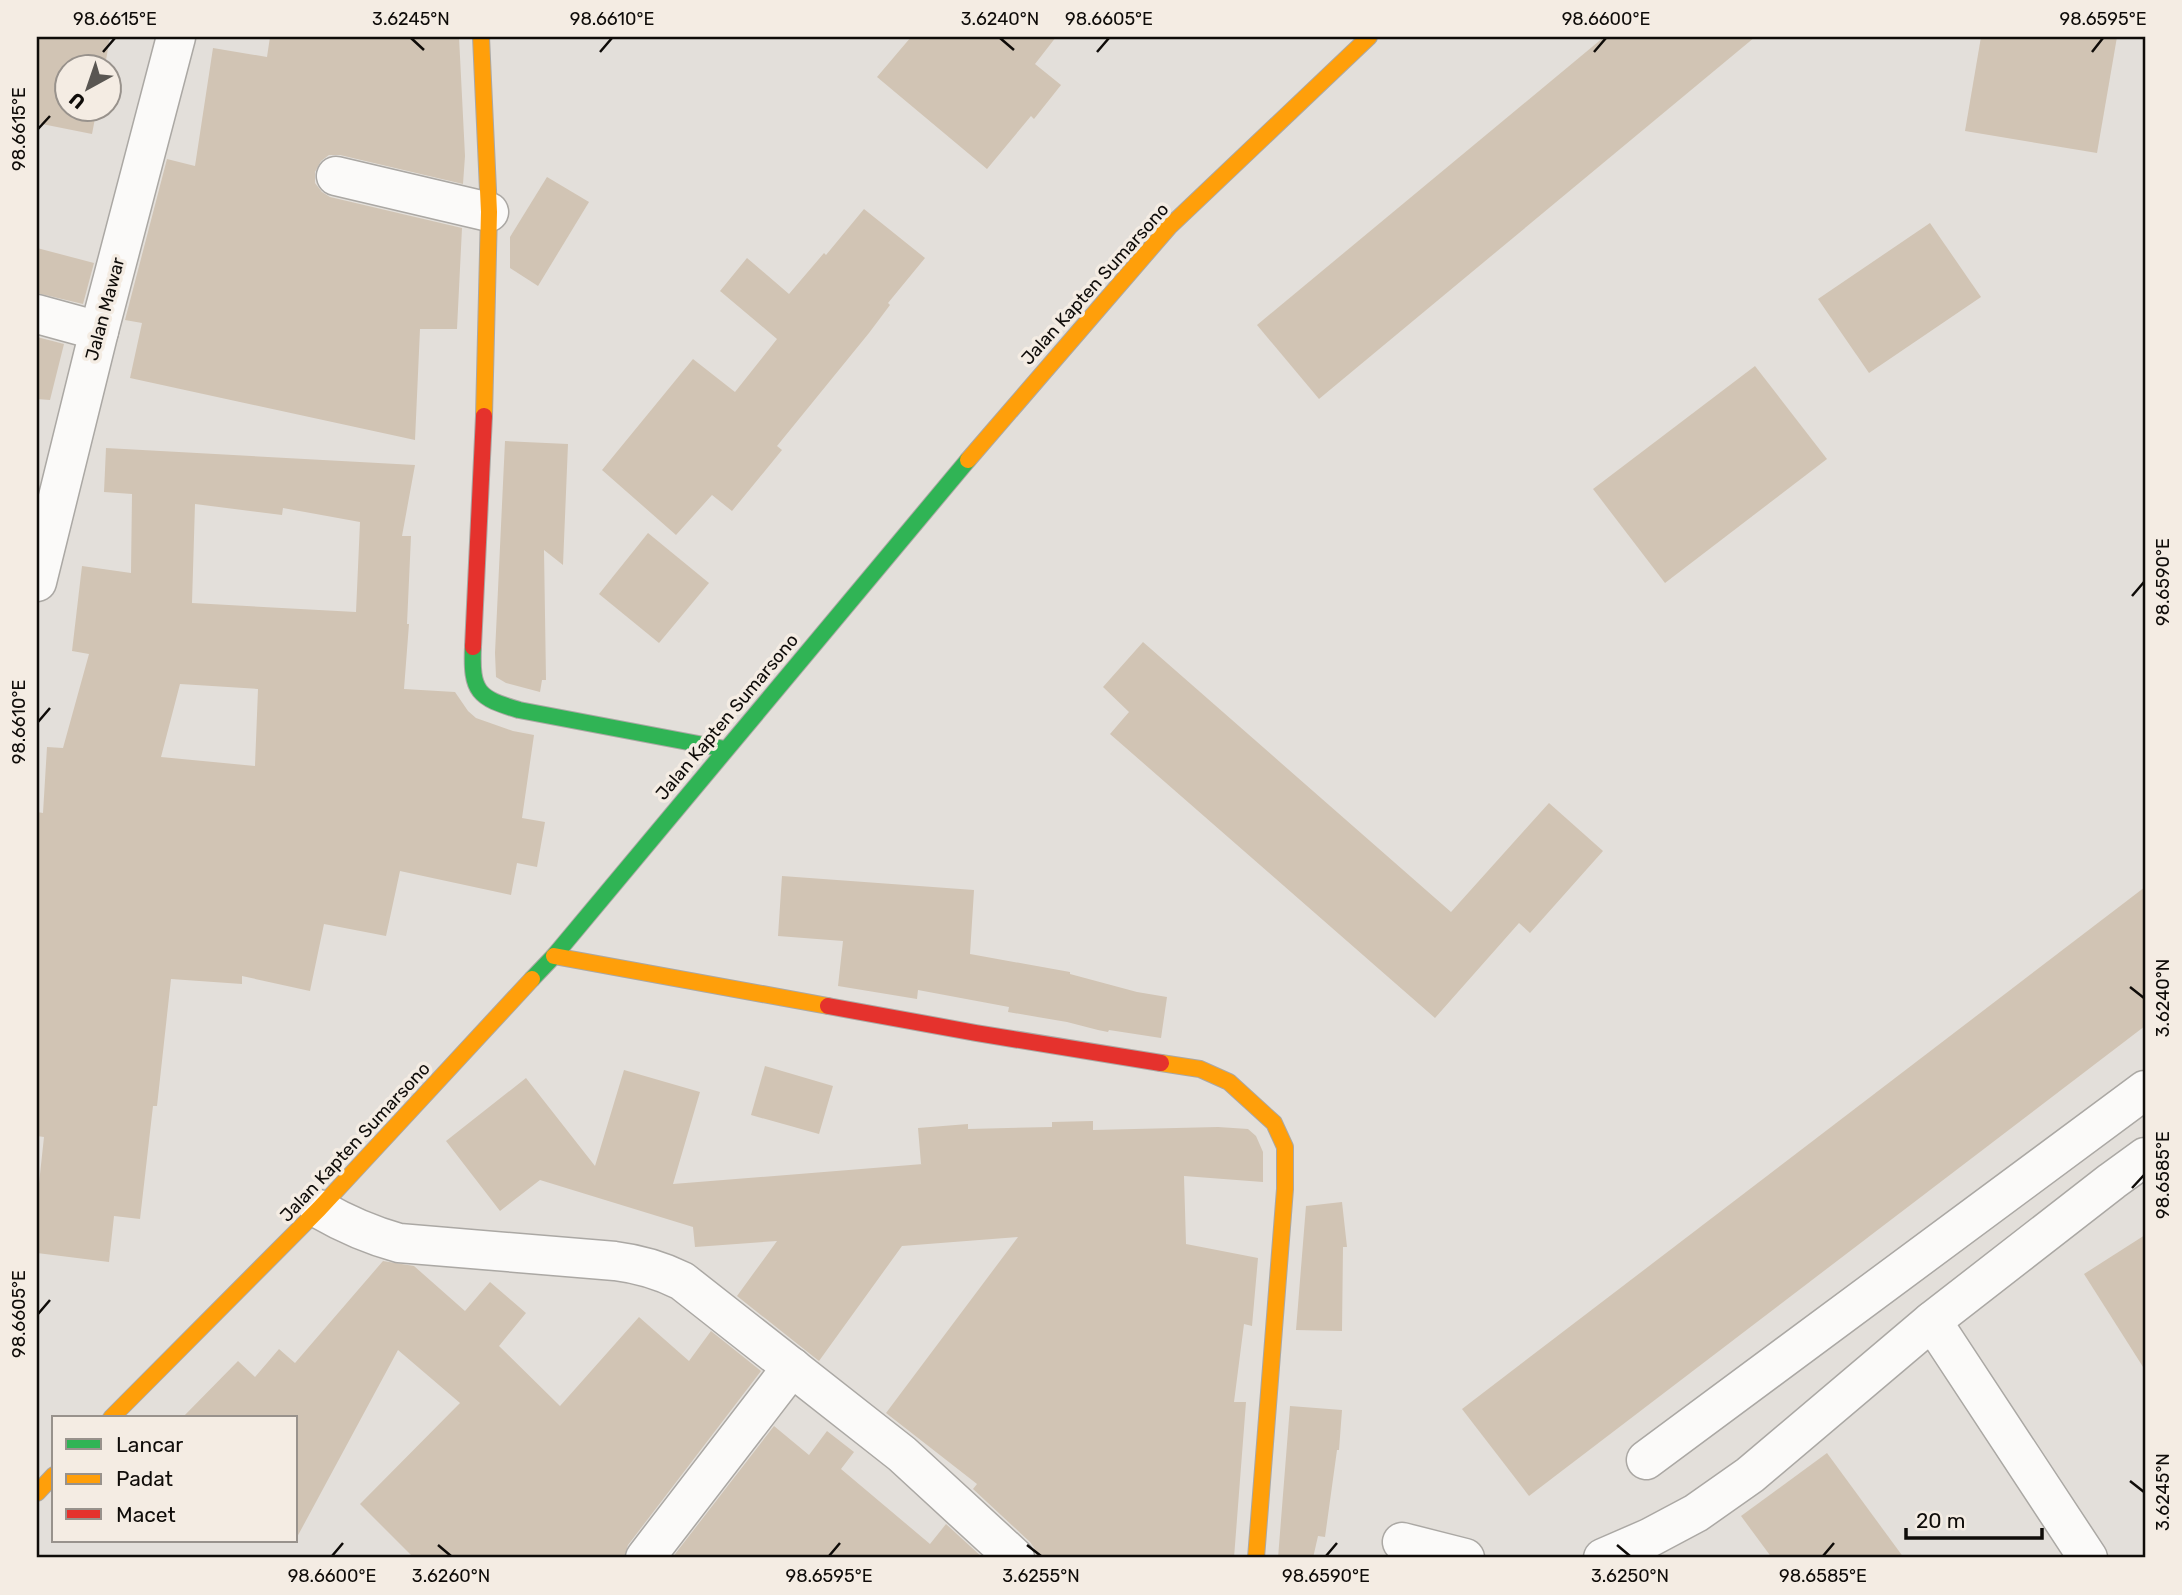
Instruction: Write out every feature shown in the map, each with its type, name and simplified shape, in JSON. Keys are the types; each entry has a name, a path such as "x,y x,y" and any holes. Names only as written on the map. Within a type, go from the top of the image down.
{"main road":[{"path":"481,37 489,212 486,381 473,653 475,685 485,698 519,710 725,749"},
{"name":"Jalan Kapten Sumarsono","path":"113,1416 319,1209 554,956 994,428 1169,227 1369,37"},
{"path":"554,956 976,1033 1200,1069 1229,1082 1252,1101 1274,1123 1285,1147 1285,1179 1256,1558"},
{"path":"37,1493 52,1477"}],"street":[{"name":"Jalan Mawar","path":"37,582 45,510 99,331 176,37"},
{"path":"336,176 489,212"},
{"path":"37,314 99,331"},
{"path":"1646,1460 2145,1090"},
{"path":"1603,1558 1696,1513 1750,1475 1932,1321 2145,1157"},
{"path":"319,1209 369,1234 399,1243 615,1261 640,1265 682,1281 902,1454 1015,1558"},
{"path":"1932,1321 2088,1558"},
{"path":"645,1558 792,1367"},
{"path":"1402,1542 1465,1558"}],"building":[{"path":"37,37 110,37 107,52 52,52 52,122 94,122 92,134 37,123"},
{"path":"270,37 459,37 465,156 463,184 340,155 329,155 321,161 315,172 315,183 330,197 462,228 457,329 420,329 415,440 130,378 142,323 125,320 167,159 195,166 213,48 267,57"},
{"path":"911,37 1056,37 1035,64 1061,85 1034,119 1031,116 987,169 877,77"},
{"path":"1604,37 1755,37 1319,399 1257,325"},
{"path":"1981,37 2117,37 2097,153 1965,131"},
{"path":"547,177 589,202 538,286 510,268 510,237"},
{"path":"864,209 925,258 888,303 890,305 869,333 777,446 782,450 732,511 712,495 676,535 602,470 693,359 735,392 777,339 720,291 747,258 789,294"},
{"path":"1930,223 1981,297 1869,373 1818,299"},
{"path":"37,248 94,263 83,304 37,293"},
{"path":"37,337 64,344 50,400 37,399"},
{"path":"1755,366 1827,459 1665,583 1593,489"},
{"path":"505,441 568,444 563,565 544,550 546,680 542,680 540,692 506,683 496,677"},
{"path":"106,448 415,465 402,536 411,536 404,689 455,692 476,718 534,735 522,818 545,822 537,867 517,863 511,895 400,871 386,936 324,924 310,991 242,976 242,984 171,979 157,1106 153,1106 140,1219 114,1216 109,1262 37,1253 37,1202 44,1137 37,1136 37,812 43,813 47,747 63,748 89,654 72,651 82,566 131,573 132,494 104,492","holes":["195,504 282,515 283,508 360,522 356,612 192,603","180,684 258,689 255,766 161,757"]},
{"path":"648,533 709,583 659,643 599,594"},
{"path":"1143,642 1451,912 1549,803 1603,851 1530,933 1519,923 1435,1018 1110,734 1129,712 1103,687"},
{"path":"782,876 974,890 970,954 1070,972 1137,992 1167,997 1161,1038 1108,1032 1008,1012 1009,1007 918,990 917,999 838,986 843,941 778,936"},
{"path":"2145,887 2145,1026 1529,1496 1462,1409"},
{"path":"765,1066 833,1086 819,1134 751,1115"},
{"path":"624,1070 700,1092 673,1184 923,1164 918,1128 968,1124 968,1129 1052,1127 1052,1122 1093,1121 1093,1130 1218,1127 1248,1129 1256,1136 1263,1152 1263,1182 1184,1176 1186,1244 1258,1258 1252,1326 1244,1324 1234,1402 1246,1402 1234,1558 1036,1558 1036,1551 1030,1542 973,1489 977,1484 886,1413 1018,1237 902,1246 819,1361 737,1296 777,1241 695,1247 693,1227 540,1180 500,1211 446,1141 526,1078 595,1166"},
{"path":"1342,1202 1347,1247 1343,1247 1342,1331 1296,1330 1306,1206"},
{"path":"2145,1235 2145,1370 2084,1274"},
{"path":"383,1261 414,1266 465,1311 490,1282 526,1313 499,1346 560,1406 639,1317 689,1361 711,1331 761,1371 628,1545 624,1558 414,1558 360,1504 460,1403 398,1350 298,1535 298,1416 184,1416 238,1361 255,1377 279,1349 295,1363"},
{"path":"1290,1406 1342,1410 1339,1450 1325,1537 1318,1536 1313,1558 1278,1558"},
{"path":"774,1426 809,1455 827,1431 854,1452 841,1469 930,1544 946,1524 983,1558 672,1558"},
{"path":"1827,1453 1904,1558 1772,1558 1741,1516"}],"traffic: fast":[{"path":"532,979 968,460"},
{"path":"473,647 476,684 486,697 494,701 519,710 725,749"}],"traffic: slow":[{"path":"481,37 489,212 484,416"},
{"path":"968,460 1169,227 1369,37"},
{"path":"554,956 828,1006"},
{"path":"113,1416 319,1209 532,979"},
{"path":"1161,1063 1200,1069 1229,1082 1274,1123 1285,1147 1285,1189 1256,1558"},
{"path":"37,1493 52,1477"}],"traffic: jam":[{"path":"473,647 484,416"},
{"path":"828,1006 1161,1063"}]}
